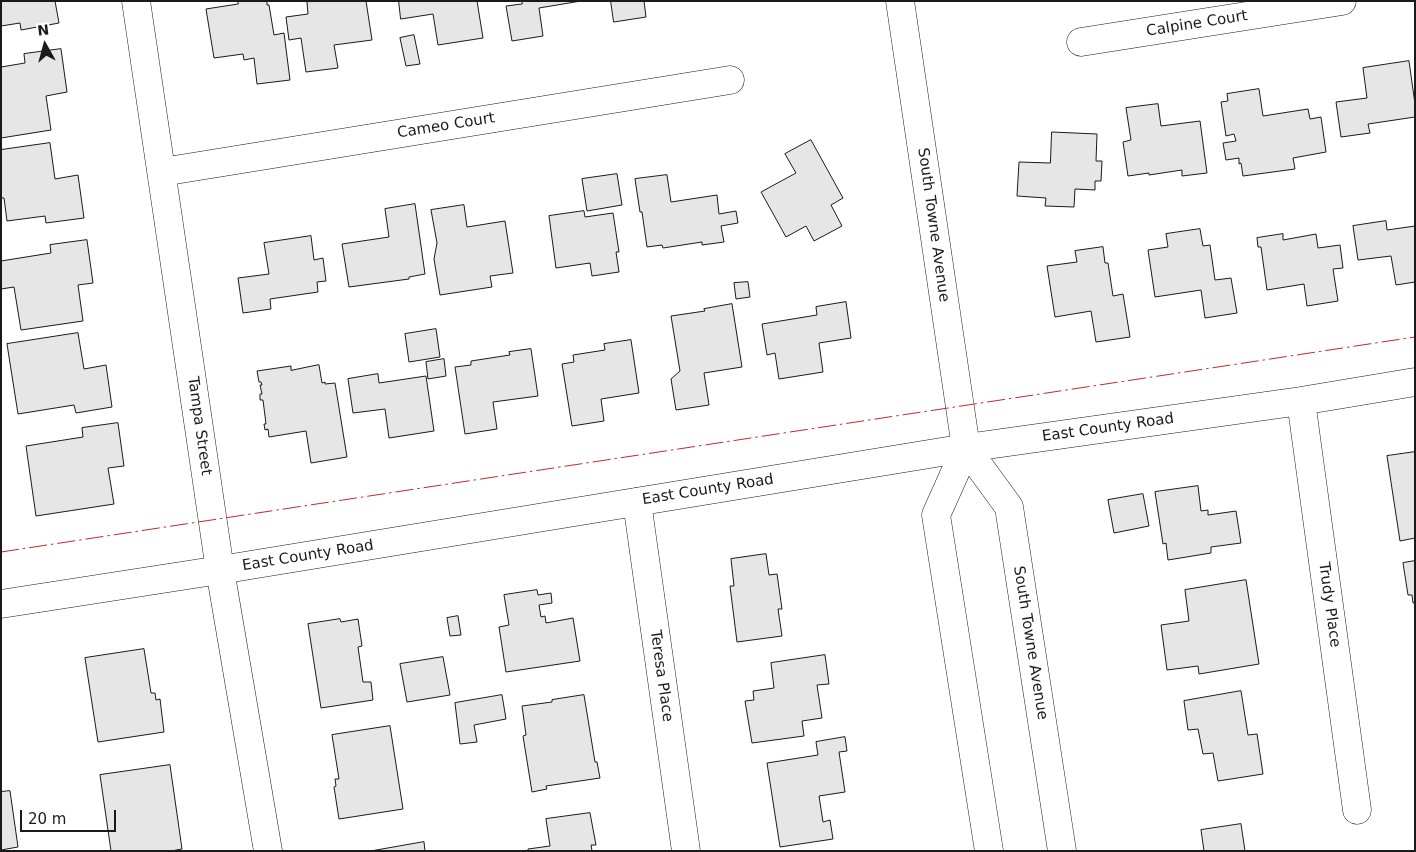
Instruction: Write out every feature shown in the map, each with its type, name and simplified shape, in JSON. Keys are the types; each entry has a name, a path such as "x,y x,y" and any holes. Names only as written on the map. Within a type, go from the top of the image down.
{"street":[{"name":"Tampa Street","path":"136,1 220,570 268,851"},
{"name":"South Towne Avenue","path":"900,1 966,448 1009,507 1062,851"},
{"name":"Calpine Court","path":"1081,42 1342,1"},
{"name":"Cameo Court","path":"162,172 730,80"},
{"name":"East County Road","path":"1,604 966,448 1301,401 1415,382"},
{"name":"Trudy Place","path":"1301,401 1357,810"},
{"path":"966,448 936,515 989,851"},
{"name":"Teresa Place","path":"637,502 686,851"}],"building":[{"path":"1,1 55,1 59,23 21,30 20,23 1,26"},
{"path":"238,1 267,1 274,35 284,33 290,80 257,84 254,58 244,60 243,54 214,58 206,9 238,4"},
{"path":"366,1 372,40 334,45 338,68 306,72 301,38 289,40 286,17 308,14 307,2"},
{"path":"399,1 477,1 483,38 438,45 433,14 401,19"},
{"path":"522,1 581,1 539,8 543,36 512,41 506,6 522,4"},
{"path":"611,1 644,1 646,17 614,22"},
{"path":"414,35 420,64 406,66 400,38"},
{"path":"61,49 67,92 46,96 51,130 1,138 1,67 25,63 24,54"},
{"path":"1409,61 1415,117 1368,124 1370,133 1341,137 1336,102 1367,98 1363,68"},
{"path":"1259,89 1263,116 1308,109 1310,119 1321,117 1326,152 1293,158 1295,169 1243,176 1239,158 1226,160 1223,143 1236,141 1234,134 1226,136 1221,102 1228,101 1227,94"},
{"path":"1158,104 1161,126 1200,121 1207,173 1182,176 1182,170 1128,176 1123,142 1131,140 1126,108"},
{"path":"1052,132 1097,134 1096,161 1102,161 1101,181 1095,181 1095,190 1075,189 1074,207 1045,206 1046,198 1017,196 1019,162 1050,163"},
{"path":"811,140 843,198 831,205 842,226 814,241 806,226 786,237 761,192 796,173 785,154"},
{"path":"50,143 55,179 78,175 84,218 46,223 45,216 7,221 4,198 1,198 1,150"},
{"path":"617,174 622,205 587,211 582,179"},
{"path":"667,175 671,202 717,195 719,214 736,211 738,223 721,226 724,242 702,245 702,242 663,248 662,245 647,247 635,179"},
{"path":"415,204 425,274 409,277 409,279 349,287 342,244 389,237 385,209"},
{"path":"464,205 467,227 505,221 513,273 490,276 492,287 440,295 434,259 437,243 431,210"},
{"path":"584,211 585,217 613,213 619,252 616,252 619,272 592,276 590,263 556,268 549,216"},
{"path":"1386,221 1387,230 1415,226 1415,282 1396,285 1391,256 1358,260 1353,226"},
{"path":"1200,229 1203,246 1210,245 1215,280 1231,278 1237,313 1205,318 1201,290 1155,297 1148,250 1168,247 1166,234"},
{"path":"1283,234 1283,240 1316,234 1318,248 1340,245 1343,268 1333,269 1338,301 1307,306 1304,284 1267,290 1261,247 1258,247 1257,238"},
{"path":"311,236 314,260 323,258 326,281 317,282 318,292 270,299 271,309 243,313 238,278 269,274 264,243"},
{"path":"87,240 93,283 78,285 83,321 21,330 14,287 1,289 1,261 51,253 50,245"},
{"path":"1103,247 1105,263 1108,263 1113,296 1123,294 1130,337 1096,342 1091,311 1055,317 1047,266 1077,262 1075,251"},
{"path":"748,282 750,297 736,299 734,283"},
{"path":"846,302 851,338 819,343 823,372 779,379 775,353 767,355 762,324 817,315 816,307"},
{"path":"732,304 742,367 704,373 709,405 676,410 671,379 680,371 671,316 705,311 704,309"},
{"path":"436,329 440,357 409,362 405,334"},
{"path":"78,333 84,369 106,365 112,407 76,413 74,405 18,414 7,344"},
{"path":"631,340 639,393 601,399 604,421 572,426 562,364 574,362 573,355 605,350 604,344"},
{"path":"531,349 538,396 493,402 497,429 465,434 455,367 471,365 471,361 510,355 509,352"},
{"path":"444,359 446,376 428,379 426,362"},
{"path":"319,365 322,383 335,383 347,457 311,463 306,431 269,437 268,429 265,430 263,400 260,400 260,394 262,394 260,385 262,385 259,382 257,371 291,366 291,370"},
{"path":"378,374 379,383 426,376 434,431 389,438 385,409 353,413 348,379"},
{"path":"118,423 124,466 108,468 114,504 36,516 26,446 83,437 82,428"},
{"path":"1415,452 1415,538 1400,541 1387,456"},
{"path":"1198,486 1201,511 1208,510 1208,515 1236,511 1241,543 1211,547 1211,553 1168,560 1166,543 1163,544 1155,492"},
{"path":"1143,494 1149,526 1114,533 1108,500"},
{"path":"766,554 769,575 777,574 782,609 778,609 782,636 737,642 730,586 734,586 731,559"},
{"path":"1415,561 1415,603 1413,603 1412,595 1408,595 1403,563"},
{"path":"1246,580 1259,664 1199,674 1198,666 1167,670 1161,625 1189,621 1185,590"},
{"path":"537,590 538,595 551,593 552,603 539,605 541,617 545,616 546,623 573,618 580,661 506,672 499,627 509,625 504,595"},
{"path":"458,616 461,635 450,636 447,618"},
{"path":"340,619 341,622 358,619 362,646 358,647 363,682 371,682 373,700 321,708 308,624"},
{"path":"144,649 151,693 155,693 156,700 160,699 164,732 98,742 85,658"},
{"path":"825,655 829,684 817,685 822,718 802,721 804,736 752,743 745,701 754,700 753,691 774,688 771,663"},
{"path":"443,657 450,695 407,702 400,664"},
{"path":"1241,691 1248,735 1257,734 1263,774 1218,781 1213,753 1203,754 1198,729 1188,730 1184,701"},
{"path":"502,695 506,719 474,725 477,742 460,744 455,703"},
{"path":"584,695 595,762 597,762 600,778 546,786 547,789 532,792 523,736 526,735 522,706"},
{"path":"390,726 403,809 339,819 334,787 336,786 335,779 339,779 332,735"},
{"path":"845,737 847,751 839,752 845,792 819,796 823,822 830,820 833,839 780,847 767,763 818,755 816,742"},
{"path":"170,765 182,849 171,851 111,851 100,775"},
{"path":"10,791 18,847 1,850 1,792"},
{"path":"590,813 596,845 591,845 592,851 528,851 528,849 550,846 546,819"},
{"path":"1241,824 1245,851 1204,851 1201,830"},
{"path":"424,842 425,851 371,851"}],"power":[{"path":"1,552 1415,337"}]}
